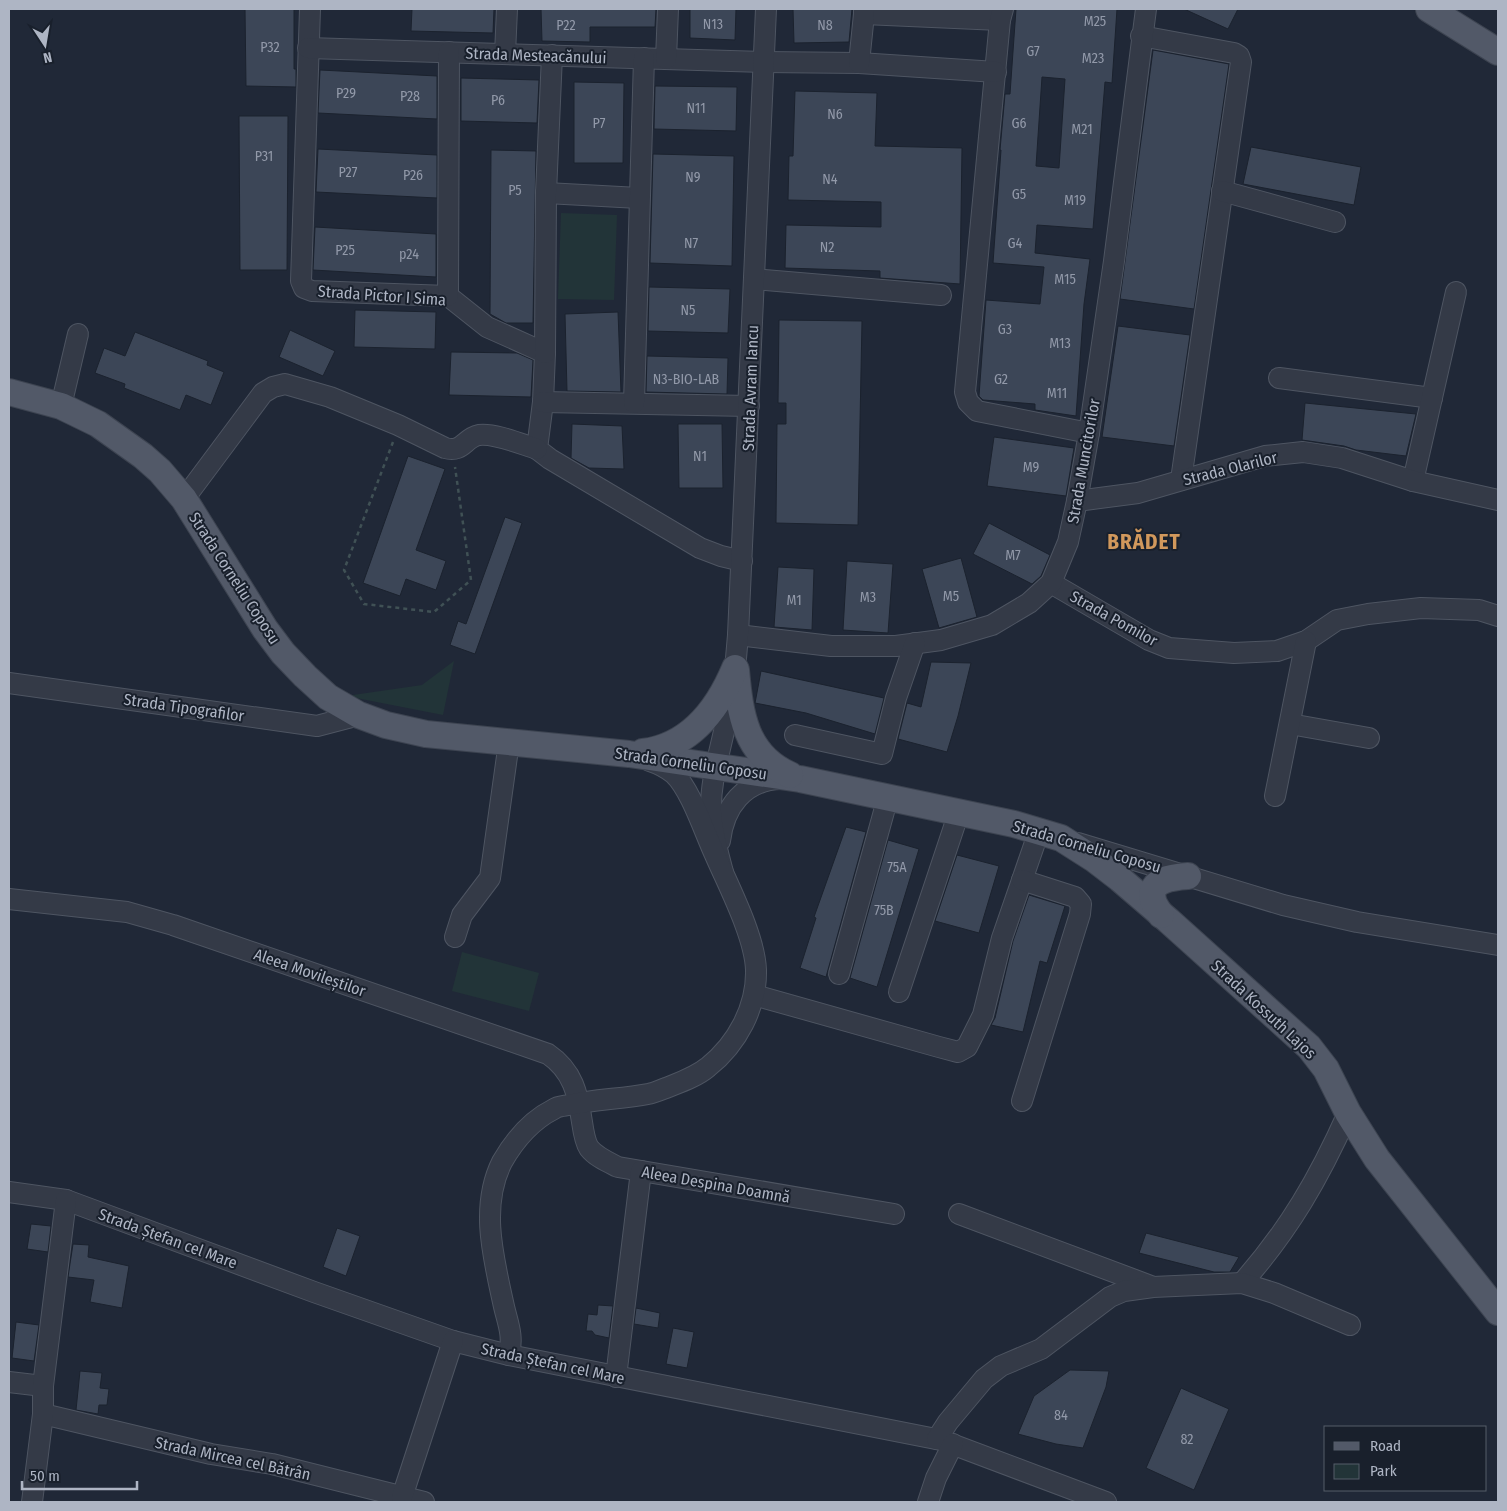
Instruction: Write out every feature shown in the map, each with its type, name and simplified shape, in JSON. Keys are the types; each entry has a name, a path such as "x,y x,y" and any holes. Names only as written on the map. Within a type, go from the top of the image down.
{"main road":[{"path":"1429,9 1498,52"},
{"name":"Strada Corneliu Coposu","path":"9,392 61,406 98,424 143,456 160,471 184,499 265,629 283,653 328,697 359,715 386,725 426,734 630,754 800,779 959,812 1050,835"},
{"path":"630,754 653,751 669,746 687,736 714,710 726,691 736,668"},
{"path":"736,668 739,702 745,727 754,744 763,758 779,770 800,779"},
{"name":"Strada Kossuth Lajos","path":"1050,835 1094,859 1161,915 1308,1047 1326,1069 1348,1113 1377,1159 1498,1312"},
{"path":"1161,915 1153,900 1153,892 1158,882 1171,877 1188,876"}],"street":[{"name":"Strada Pictor I Sima","path":"310,9 301,281 304,288 312,291 448,296 487,326 545,353"},
{"path":"505,54 507,9"},
{"path":"666,59 668,9"},
{"name":"Strada Avram Iancu","path":"723,872 714,839 711,812 712,787 736,668 766,9"},
{"name":"Strada Muncitorilor","path":"738,634 831,646 896,646 941,640 992,624 1029,603 1051,583 1068,542 1078,500 1114,261 1141,36 1146,9"},
{"path":"859,63 864,11 1001,15 965,392 968,402 977,411 1089,433"},
{"path":"1141,36 1234,53 1239,56 1241,62 1181,480"},
{"name":"Strada Mesteacănului","path":"308,48 764,62 859,63 996,72"},
{"path":"448,52 448,296"},
{"path":"537,448 543,402 545,353 546,193 552,55"},
{"path":"634,403 644,58"},
{"path":"1222,191 1335,222"},
{"path":"546,193 639,198"},
{"path":"754,279 941,295"},
{"path":"1413,481 1456,292"},
{"path":"61,406 78,334"},
{"path":"1279,378 1432,398"},
{"path":"184,499 263,394 273,387 285,384 330,397 398,425 445,448 453,450 459,448 476,435 487,434 537,448 550,459 700,548 742,561"},
{"path":"543,402 749,406"},
{"name":"Strada Olarilor","path":"1078,500 1138,493 1265,456 1303,452 1342,458 1413,481 1498,500"},
{"name":"Strada Pomilor","path":"1051,583 1149,640 1169,648 1234,653 1277,651 1306,641 1337,620 1368,614 1421,608 1479,610 1498,616"},
{"path":"1275,796 1306,641"},
{"path":"795,735 882,754 896,698 915,643"},
{"name":"Strada Tipografilor","path":"9,683 317,726 359,715"},
{"path":"1290,724 1368,738"},
{"path":"454,937 462,915 490,878 509,742"},
{"path":"509,1356 512,1334 503,1304 491,1242 489,1216 493,1190 502,1163 519,1137 534,1122 555,1108 579,1102 649,1094 686,1081 709,1066 728,1047 743,1025 754,995 756,969 749,934 686,791 676,776 660,765 630,754"},
{"path":"723,872 720,843 722,826 728,809 737,798 747,789 759,783 774,779 800,779"},
{"path":"840,974 888,797"},
{"path":"899,992 959,812"},
{"path":"754,995 958,1052 967,1048 983,1015 1002,938 1022,880 1050,835"},
{"name":"Strada Corneliu Coposu","path":"1050,835 1283,905 1357,922 1498,945"},
{"path":"1022,880 1075,897 1081,904 1080,914 1022,1101"},
{"name":"Aleea Movileștilor","path":"9,899 127,912 173,925 548,1054 560,1062 569,1075 579,1102"},
{"name":"Aleea Despina Doamnă","path":"579,1102 583,1127 589,1147 604,1160 618,1167 894,1214"},
{"path":"1242,1283 1262,1260 1293,1218 1328,1157 1348,1113"},
{"path":"616,1376 640,1171"},
{"name":"Strada Ștefan cel Mare","path":"9,1192 66,1200 314,1292 453,1341 509,1356 945,1442 1106,1502"},
{"path":"32,1502 43,1414 43,1386 66,1200"},
{"path":"959,1214 1153,1286"},
{"path":"928,1502 945,1442 966,1400 984,1379 1001,1366 1041,1349 1110,1297 1124,1291 1153,1286 1242,1283 1274,1293 1350,1325"},
{"path":"402,1497 453,1341"},
{"path":"9,1382 43,1386"},
{"name":"Strada Mircea cel Bătrân","path":"43,1414 211,1454 272,1464 424,1502"}],"path":[{"path":"398,425 344,570 364,604 434,612 471,580 453,450"}],"green space":[{"path":"561,213 617,215 614,300 558,299"},
{"path":"454,661 443,715 346,696 422,685"},
{"path":"462,952 539,973 529,1011 452,991"}],"building":[{"path":"245,9 294,9 294,69 296,69 296,87 246,86"},
{"path":"412,9 494,9 493,33 411,31"},
{"path":"541,9 656,9 655,27 590,27 590,42 542,41"},
{"path":"690,9 736,9 735,40 690,38"},
{"path":"793,9 852,9 849,42 794,43"},
{"path":"1016,9 1117,9 1112,83 1105,82 1093,229 1037,225 1035,253 1090,259 1084,304 1076,416 1035,410 1035,404 983,400 979,396 986,300 1040,304 1044,267 993,263 1005,94 1010,94","holes":["1042,77 1065,79 1059,168 1036,166"]},
{"path":"1184,9 1238,9 1228,29"},
{"path":"1153,50 1229,64 1194,309 1120,299"},
{"path":"320,70 437,76 437,119 318,113"},
{"path":"461,78 539,80 537,123 461,121"},
{"path":"574,82 624,83 623,163 574,163"},
{"path":"655,86 737,87 736,131 654,129"},
{"path":"795,91 877,93 875,146 962,148 960,284 880,278 880,271 785,268 786,225 881,227 881,202 788,200 789,156 793,156"},
{"path":"239,116 288,116 287,270 240,270"},
{"path":"1251,147 1361,167 1354,205 1243,184"},
{"path":"318,149 437,155 437,198 316,192"},
{"path":"491,150 536,151 533,323 506,323 490,314"},
{"path":"653,154 734,156 732,266 650,263"},
{"path":"315,227 436,234 436,277 313,270"},
{"path":"649,287 730,289 728,333 648,331"},
{"path":"355,310 436,312 435,349 354,347"},
{"path":"618,312 621,392 567,391 565,314"},
{"path":"779,320 862,321 858,525 776,523 777,424 786,424 786,403 778,403"},
{"path":"1118,326 1190,335 1174,446 1102,437"},
{"path":"290,330 335,351 323,376 279,357"},
{"path":"135,332 208,361 207,365 224,372 211,405 186,395 180,410 124,388 125,384 95,373 104,348 125,356"},
{"path":"451,352 517,353 533,360 531,397 449,395"},
{"path":"647,356 728,358 727,394 646,392"},
{"path":"1305,403 1416,414 1406,456 1356,450 1344,446 1302,440"},
{"path":"572,424 622,426 624,469 589,468 571,458"},
{"path":"678,424 722,424 723,488 679,488"},
{"path":"994,437 1074,448 1066,496 987,486"},
{"path":"408,456 445,469 416,550 446,561 436,590 406,579 400,596 363,583"},
{"path":"505,517 522,523 475,654 450,645 458,621 466,624"},
{"path":"989,523 1050,555 1041,576 1032,584 973,554"},
{"path":"961,558 977,617 939,628 922,569"},
{"path":"847,561 893,564 888,633 843,630"},
{"path":"778,567 814,569 812,630 774,627"},
{"path":"931,662 971,663 947,752 898,739 907,703 921,707"},
{"path":"761,671 884,698 875,734 806,713 755,703"},
{"path":"846,827 866,832 826,977 800,968 816,918 814,917"},
{"path":"888,840 919,849 877,987 850,978"},
{"path":"957,855 999,866 979,933 935,921"},
{"path":"1029,895 1065,906 1047,963 1040,961 1023,1032 991,1025 995,1018 1013,941"},
{"path":"31,1224 51,1226 48,1252 27,1249"},
{"path":"337,1228 360,1236 346,1276 323,1267"},
{"path":"1146,1233 1239,1257 1230,1272 1214,1272 1139,1253"},
{"path":"73,1244 89,1245 88,1257 129,1266 122,1308 90,1302 94,1280 68,1277"},
{"path":"598,1305 613,1306 609,1338 595,1335 592,1331 586,1331 588,1314 597,1315"},
{"path":"636,1308 660,1313 658,1328 634,1324"},
{"path":"16,1322 39,1325 34,1361 12,1358"},
{"path":"673,1328 694,1332 687,1368 666,1364"},
{"path":"1070,1370 1109,1371 1106,1387 1083,1448 1056,1444 1018,1434 1034,1396"},
{"path":"80,1371 102,1373 100,1388 109,1389 107,1405 99,1405 98,1414 76,1410"},
{"path":"1181,1388 1229,1409 1194,1490 1146,1468"}],"district":[{"name":"BRĂDET","path":"1144,542"}]}
